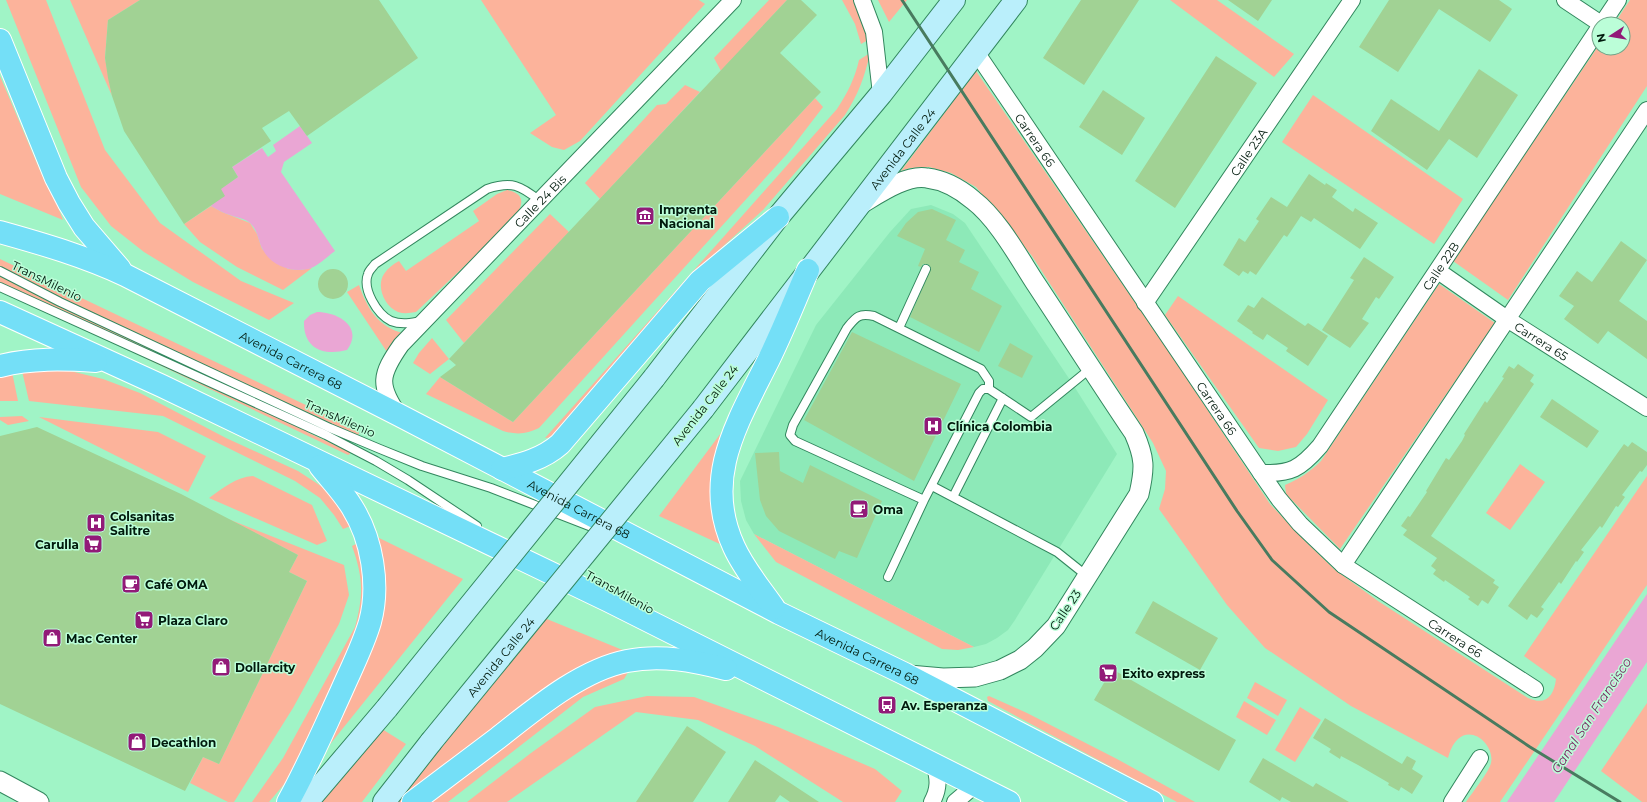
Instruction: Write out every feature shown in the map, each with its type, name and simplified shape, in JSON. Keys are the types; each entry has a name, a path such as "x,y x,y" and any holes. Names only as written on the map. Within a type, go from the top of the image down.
{"main road":[{"path":"307,802 387,708 654,378 778,217 881,94 954,0"},
{"name":"Avenida Calle 24","path":"384,802 431,742 703,409 1016,0"},
{"path":"0,40 56,178 69,203 84,227 125,275"},
{"path":"502,469 539,458 550,453 560,444 700,281 778,217"},
{"name":"Avenida Carrera 68","path":"0,232 59,248 96,261 125,275 399,415 779,613 905,674 1152,802"},
{"path":"779,613 753,580 733,547 726,522 722,498 721,474 732,436 770,357 808,270"},
{"path":"0,312 314,460 653,623 1009,802"},
{"path":"0,366 55,358 108,362"},
{"path":"288,802 308,767 360,649 370,621 374,593 373,568 364,532 353,509 340,489 314,460"},
{"path":"413,802 578,680 601,668 628,661 660,658 704,664 760,677"},
{"path":"280,802 308,767"}],"street":[{"name":"Calle 24 Bis","path":"399,415 389,400 384,387 385,376 401,345 733,0"},
{"path":"862,0 874,32 881,94"},
{"name":"Calle 23A","path":"1145,303 1352,0"},
{"path":"1565,0 1591,17"},
{"path":"1607,16 1618,0"},
{"name":"Calle 22B","path":"1260,473 1275,474 1299,467 1308,460 1320,446 1591,40"},
{"name":"Carrera 66","path":"976,52 1260,473 1300,524 1343,565 1535,689"},
{"path":"1343,565 1647,110"},
{"path":"858,205 900,183 913,178 926,177 953,186 974,200 990,216 1011,246 1091,368"},
{"name":"Carrera 65","path":"1438,271 1507,318 1647,408"},
{"name":"Calle 23","path":"905,674 942,678 975,677 1000,670 1020,660 1035,648 1056,626 1139,494 1144,470 1142,450 1134,433 1091,368"},
{"path":"1452,802 1480,758"},
{"path":"932,802 938,787 938,776 934,764"},
{"path":"0,782 39,802"},
{"path":"955,802 968,791 977,786"}],"lane":[{"path":"424,321 401,323 391,321 381,314 375,307 366,282 368,273 375,264 487,189 509,184 518,186 529,192 540,201"},
{"path":"899,328 926,269"},
{"name":"TransMilenio","path":"0,271 60,302 328,431 408,480 482,529"},
{"name":"TransMilenio","path":"0,287 328,431 491,488 681,562"},
{"path":"924,500 795,441 790,435 793,426 847,328 857,316 864,314 874,316 981,369 990,381 989,389"},
{"path":"888,577 924,500 979,393 983,389 989,389 1031,418 1091,368"},
{"path":"953,497 1003,398"},
{"path":"932,486 1057,552 1087,576"},
{"name":"TransMilenio","path":"494,536 653,623"}],"shaded area":[{"path":"6,0 46,0 105,150 160,223 241,281 294,303 269,320 193,282 144,252 111,226 81,187"},
{"path":"70,0 140,0 108,20 105,58 112,96"},
{"path":"481,0 699,0 705,4 580,141 564,150 552,147 530,133 556,115"},
{"path":"769,0 787,0 721,71 714,58"},
{"path":"842,0 854,0 870,39 861,44 855,24"},
{"path":"878,0 907,0 889,22"},
{"path":"1170,0 1217,0 1294,54 1274,77"},
{"path":"1630,0 1647,0 1647,86 1508,300 1453,261 1592,56 1631,56 1631,16 1619,16"},
{"path":"870,53 866,70 854,100 845,115 763,210 697,270 556,437 545,438 837,109 850,86 859,60"},
{"path":"976,71 1169,352 1270,504 1334,569 1378,601 1528,698 1540,701 1548,698 1551,695 1556,679 1524,656 1647,476 1647,585 1500,802 1466,802 1490,767 1490,750 1482,739 1470,734 1464,735 1454,744 1450,750 1448,758 1351,706 1265,648 1227,605 1159,509 1165,489 1166,471 1153,443 1032,256 976,187 951,173 929,167 910,168 901,171"},
{"path":"0,76 44,180 57,204 63,220 0,194"},
{"path":"685,85 700,92 600,199 585,183 657,105 666,104"},
{"path":"1313,95 1463,199 1434,244 1282,142"},
{"path":"815,98 823,107 787,154 539,428 530,432 522,433 503,431 426,394 440,377 513,422"},
{"path":"507,190 518,195 521,202 521,206 513,220 416,312 400,313 393,309 385,301 381,290 381,284 384,274 389,268 399,261 406,271 479,221 473,211 497,194"},
{"name":"Clínica Colombia","path":"931,205 953,214 965,223 1072,383 1117,454 1008,630 986,644 974,647 754,534 746,520 741,501 740,481 816,325 890,232 911,209"},
{"path":"211,206 250,223 257,234 262,249 288,269 300,270 312,268 283,290 237,267 200,242 184,224"},
{"path":"550,214 569,232 464,343 446,320"},
{"path":"0,259 356,429 359,432 358,438 314,415 307,432 350,452 350,454 348,455 0,289"},
{"path":"1439,284 1495,323 1340,549 1286,494 1285,485 1313,469 1321,461"},
{"path":"359,285 370,309 380,321 394,330 403,333 387,352 347,292"},
{"path":"1178,296 1328,400 1307,434 1296,447 1278,451 1259,448 1165,315"},
{"path":"432,338 449,359 430,374 413,363 419,353"},
{"path":"62,369 103,379 140,393 226,438 298,471 327,490 351,526 343,529 320,498 295,481 163,416 29,401 22,371"},
{"path":"12,372 18,401 0,401 0,376"},
{"path":"22,416 29,421 8,425 0,420 0,417"},
{"path":"39,417 158,432 206,456 188,492"},
{"path":"721,433 714,458 711,483 722,545 659,516"},
{"path":"1520,464 1545,482 1510,530 1486,513"},
{"path":"253,476 312,505 327,541 317,545 209,498 241,478"},
{"path":"228,519 344,565 349,595 339,624 293,708 234,802 228,802 190,783 203,757 219,764 307,581 289,572 298,555"},
{"path":"754,534 974,647 958,650 942,649 776,562"},
{"path":"373,535 463,579 319,758 350,685"},
{"path":"360,542 368,605 303,762 269,802 252,802 283,758 355,627 360,605 361,586 356,557 352,546"},
{"path":"542,617 625,651 402,802 394,802"},
{"path":"630,669 624,679 583,697 448,802 428,802 556,707 592,684"},
{"path":"1255,682 1287,700 1278,716 1247,698"},
{"path":"647,696 694,697 778,727 875,769 902,791 895,802 843,802 755,746 698,720 636,712 507,802 467,802 531,753 595,707"},
{"path":"989,696 1027,713 1117,759 1195,802 1177,802 988,701 987,697"},
{"path":"1244,701 1276,720 1267,735 1236,717"},
{"path":"1647,703 1647,802 1642,802 1601,771"},
{"path":"1300,707 1321,720 1295,762 1275,750"},
{"path":"382,729 406,744 362,802 320,802"}],"water":[{"path":"300,126 312,143 284,162 281,172 335,251 314,267 304,270 290,269 271,260 263,250 255,229 248,221 225,213 211,206 220,189 238,177 232,167 262,148 268,157 276,151 273,145"},
{"path":"317,312 340,318 351,328 351,342 347,350 339,352 323,351 311,344 307,338 304,321 310,315"},
{"name":"Canal San Francisco","path":"1647,594 1647,662 1554,802 1507,802"}],"building":[{"path":"140,0 379,0 418,58 307,136 289,111 262,128 271,141 232,167 238,177 221,189 225,196 184,224 124,131 112,96 108,78 105,58 108,20"},
{"name":"Imprenta Nacional","path":"787,0 801,0 817,15 780,53 821,92 513,422 440,377 456,365 449,359"},
{"path":"1081,0 1139,0 1084,85 1043,58"},
{"path":"1228,0 1272,0 1258,21"},
{"path":"1389,0 1499,0 1512,9 1490,42 1439,9 1398,72 1359,47"},
{"path":"1216,56 1257,83 1175,208 1135,181"},
{"path":"1479,69 1518,95 1477,158 1449,139 1427,170 1371,131 1391,99 1439,131"},
{"path":"1103,90 1145,118 1122,155 1079,127"},
{"path":"1309,174 1325,185 1326,183 1337,190 1332,197 1353,212 1355,208 1378,223 1360,249 1314,218 1311,222 1301,216 1287,237 1284,235 1256,275 1250,271 1248,274 1243,271 1239,276 1223,265 1239,238 1245,242 1259,221 1256,219 1271,197 1287,207"},
{"path":"932,209 956,220 946,240 965,250 959,262 979,272 971,289 1002,306 979,352 910,317 931,268 928,264 923,264 921,267 918,266 925,249 897,236 906,223 918,212"},
{"path":"1621,241 1647,260 1619,301 1647,321 1647,359 1608,331 1598,344 1564,319 1574,306 1559,296 1577,271 1592,282"},
{"path":"1364,257 1394,277 1379,299 1376,297 1362,319 1369,323 1350,348 1322,330 1354,280 1350,278"},
{"path":"333,269 343,274 348,284 343,294 333,299 323,294 318,284 323,274"},
{"path":"1262,297 1305,326 1308,323 1328,336 1308,366 1286,351 1288,348 1267,334 1263,340 1237,321 1248,305 1254,308"},
{"path":"852,332 961,384 914,481 804,420"},
{"path":"1010,343 1033,356 1022,378 998,366"},
{"path":"1518,364 1534,375 1530,381 1534,384 1431,536 1495,580 1493,583 1499,587 1488,604 1482,600 1478,606 1468,599 1470,597 1445,580 1444,582 1433,574 1436,570 1431,566 1437,558 1403,535 1407,530 1401,526 1408,516 1410,517 1427,492 1426,491 1446,458 1449,460 1462,441 1465,435 1464,434 1485,401 1487,403 1504,378 1502,377 1509,366 1514,369"},
{"path":"1552,399 1599,431 1587,448 1540,417"},
{"name":"Plaza Claro","path":"37,427 181,494 298,555 289,572 307,581 219,764 203,757 185,791 0,704 0,436"},
{"path":"1632,442 1647,452 1647,465 1642,472 1640,471 1622,495 1625,497 1618,507 1616,506 1602,528 1600,526 1581,550 1584,552 1577,562 1576,561 1561,584 1559,582 1541,607 1544,609 1537,618 1531,614 1527,620 1508,606 1624,444 1628,447"},
{"path":"779,452 780,471 803,483 810,465 882,501 857,558 839,551 835,559 779,531 766,516 760,500 755,453"},
{"path":"1153,601 1218,638 1200,670 1135,633"},
{"path":"1112,669 1236,740 1219,771 1094,700"},
{"path":"1325,718 1402,764 1407,756 1416,761 1412,769 1423,776 1412,794 1401,787 1399,791 1388,785 1389,783 1358,765 1341,756 1340,759 1329,752 1331,749 1313,738"},
{"path":"687,726 726,752 693,802 636,802"},
{"path":"1263,758 1313,787 1316,783 1349,802 1291,802 1282,797 1280,801 1249,782"},
{"path":"755,760 819,802 790,802 780,795 775,802 728,802"}],"railway":[{"path":"902,0 1237,511 1272,560 1329,612 1530,747 1620,802"}],"place":[{"name":"Imprenta Nacional","path":"645,216"},
{"name":"Clínica Colombia","path":"933,426"},
{"name":"Oma","path":"859,509"},
{"name":"Colsanitas Salitre","path":"96,523"},
{"name":"Carulla","path":"93,544"},
{"name":"Café OMA","path":"131,584"},
{"name":"Plaza Claro","path":"144,620"},
{"name":"Mac Center","path":"52,638"},
{"name":"Dollarcity","path":"221,667"},
{"name":"Exito express","path":"1108,673"},
{"name":"Av. Esperanza","path":"887,705"},
{"name":"Decathlon","path":"137,742"}]}
